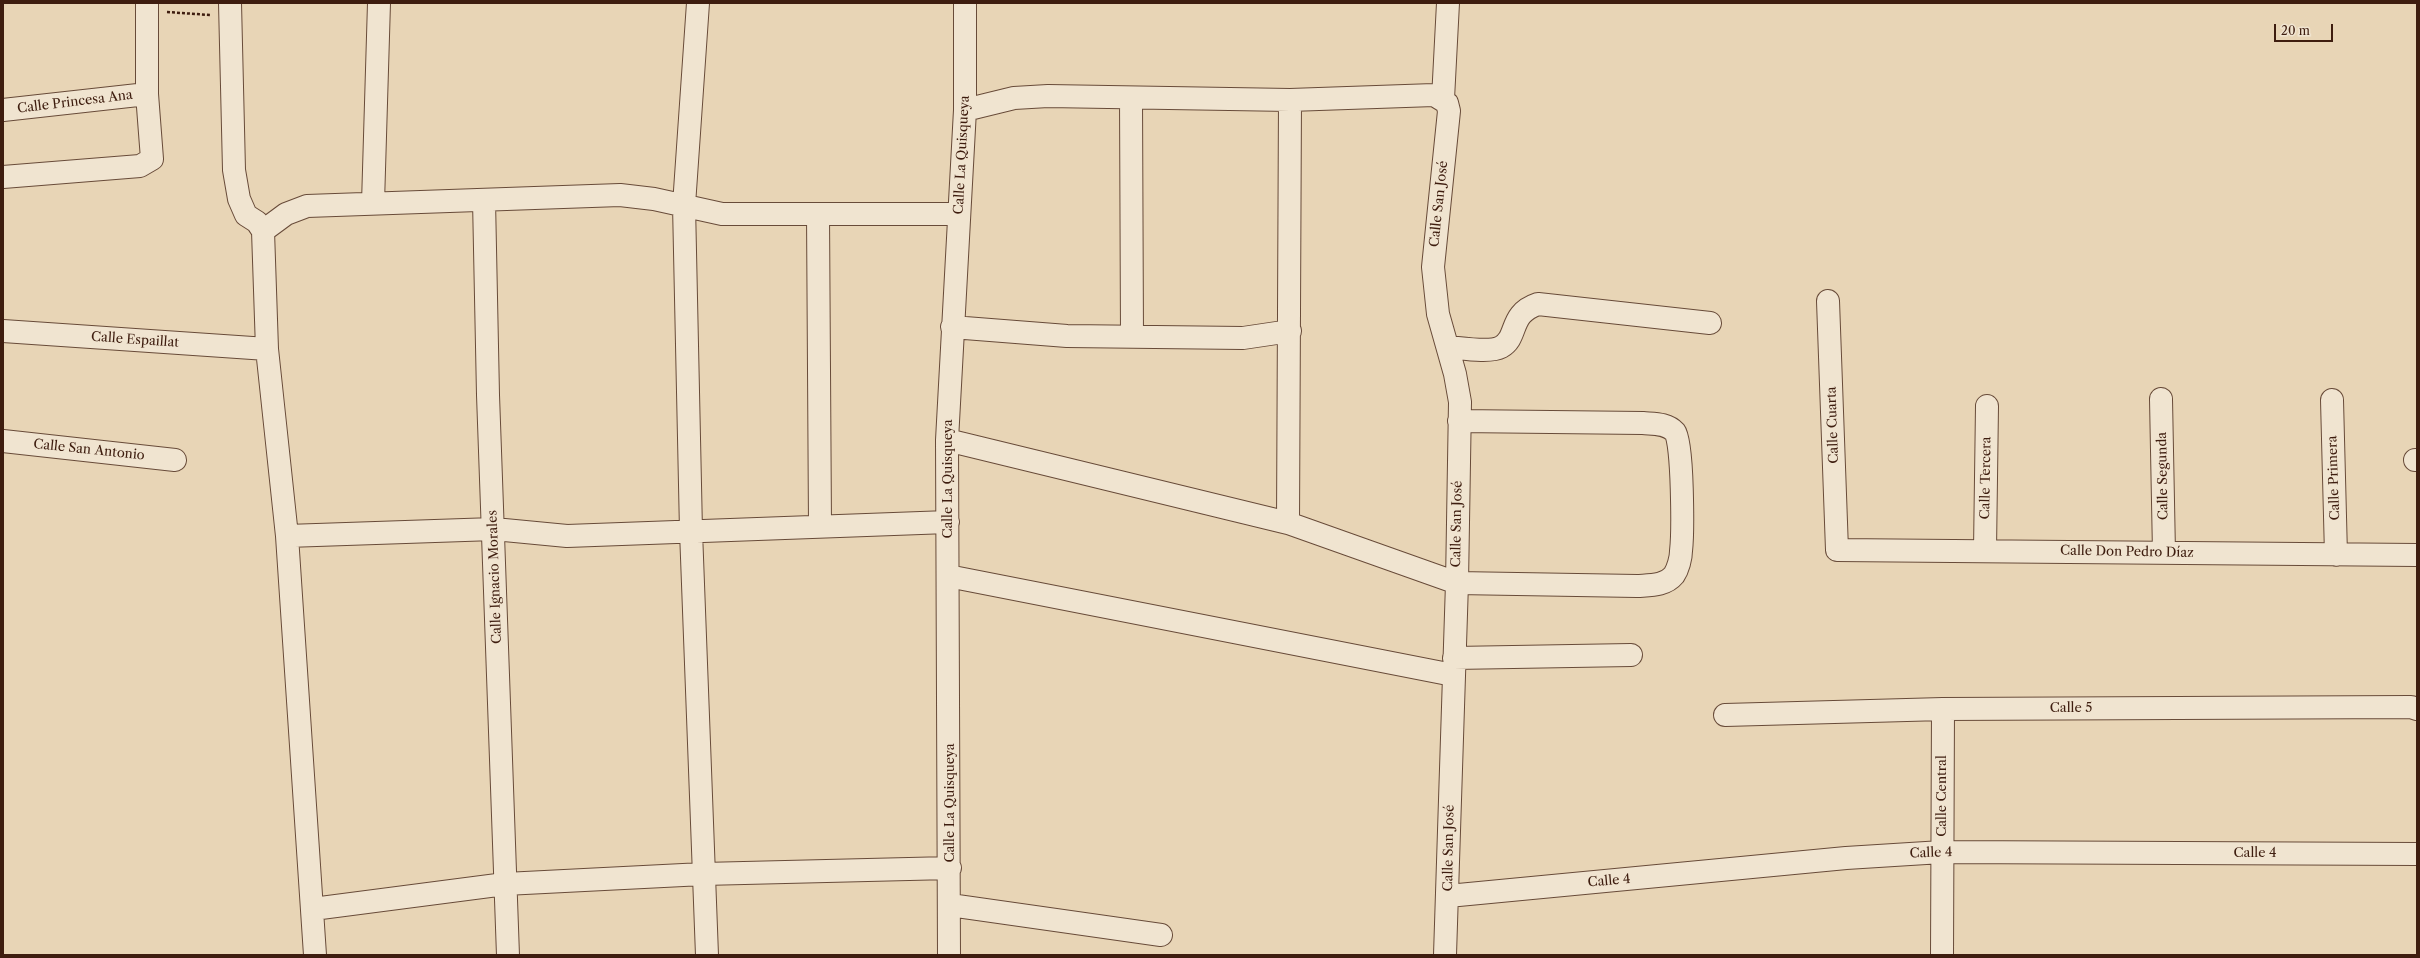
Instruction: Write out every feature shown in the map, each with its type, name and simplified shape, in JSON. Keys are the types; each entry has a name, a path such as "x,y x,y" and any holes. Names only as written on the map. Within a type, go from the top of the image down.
{"street":[{"path":"374,203 379,3"},
{"path":"698,3 684,205 691,531 707,955"},
{"name":"Calle La Quisqueya","path":"949,955 950,868 947,440 965,110 964,3"},
{"name":"Calle San José","path":"1445,955 1457,582 1460,402 1448,347 1438,314 1433,267 1449,110 1443,99 1448,3"},
{"path":"3,177 147,164 152,159 153,153 147,94 147,7"},
{"path":"230,10 234,170 239,199 246,214 257,222 263,231 267,349 287,536 315,955"},
{"name":"Calle Princesa Ana","path":"3,110 147,94"},
{"path":"965,110 1014,98 1048,96 1290,100 1434,95 1443,99"},
{"path":"1131,98 1132,336"},
{"path":"1288,523 1290,100"},
{"path":"263,231 286,214 307,206 620,196 654,198 722,214 959,214"},
{"name":"Calle Ignacio Morales","path":"484,200 488,395 494,529 508,955"},
{"path":"818,214 820,526"},
{"name":"Calle Cuarta","path":"1828,301 1837,550"},
{"path":"1448,347 1492,349 1501,347 1508,341 1518,318 1526,308 1538,304 1710,323"},
{"path":"952,328 1066,336 1243,338 1290,331"},
{"name":"Calle Espaillat","path":"3,331 267,349"},
{"name":"Calle Segunda","path":"2161,398 2164,552"},
{"name":"Calle Primera","path":"2332,400 2336,555"},
{"name":"Calle Tercera","path":"1985,550 1987,406"},
{"path":"947,440 1288,523 1457,582 1657,584 1667,581 1674,574 1682,552 1680,455 1675,433 1669,427 1643,424 1460,421"},
{"name":"Calle San Antonio","path":"3,441 175,460"},
{"path":"287,536 494,529 567,536 948,522"},
{"name":"Calle Don Pedro Díaz","path":"1837,550 1985,550 2417,555"},
{"path":"948,576 1454,666 1631,655"},
{"name":"Calle 5","path":"1725,715 1943,709 2411,707 2417,709"},
{"name":"Calle Central","path":"1942,955 1943,709"},
{"name":"Calle 4","path":"1448,896 1838,859 1942,852 2417,854"},
{"path":"313,909 505,884 703,874 950,868"},
{"path":"950,905 1161,935"}],"path":[{"path":"147,7 230,10"}]}
